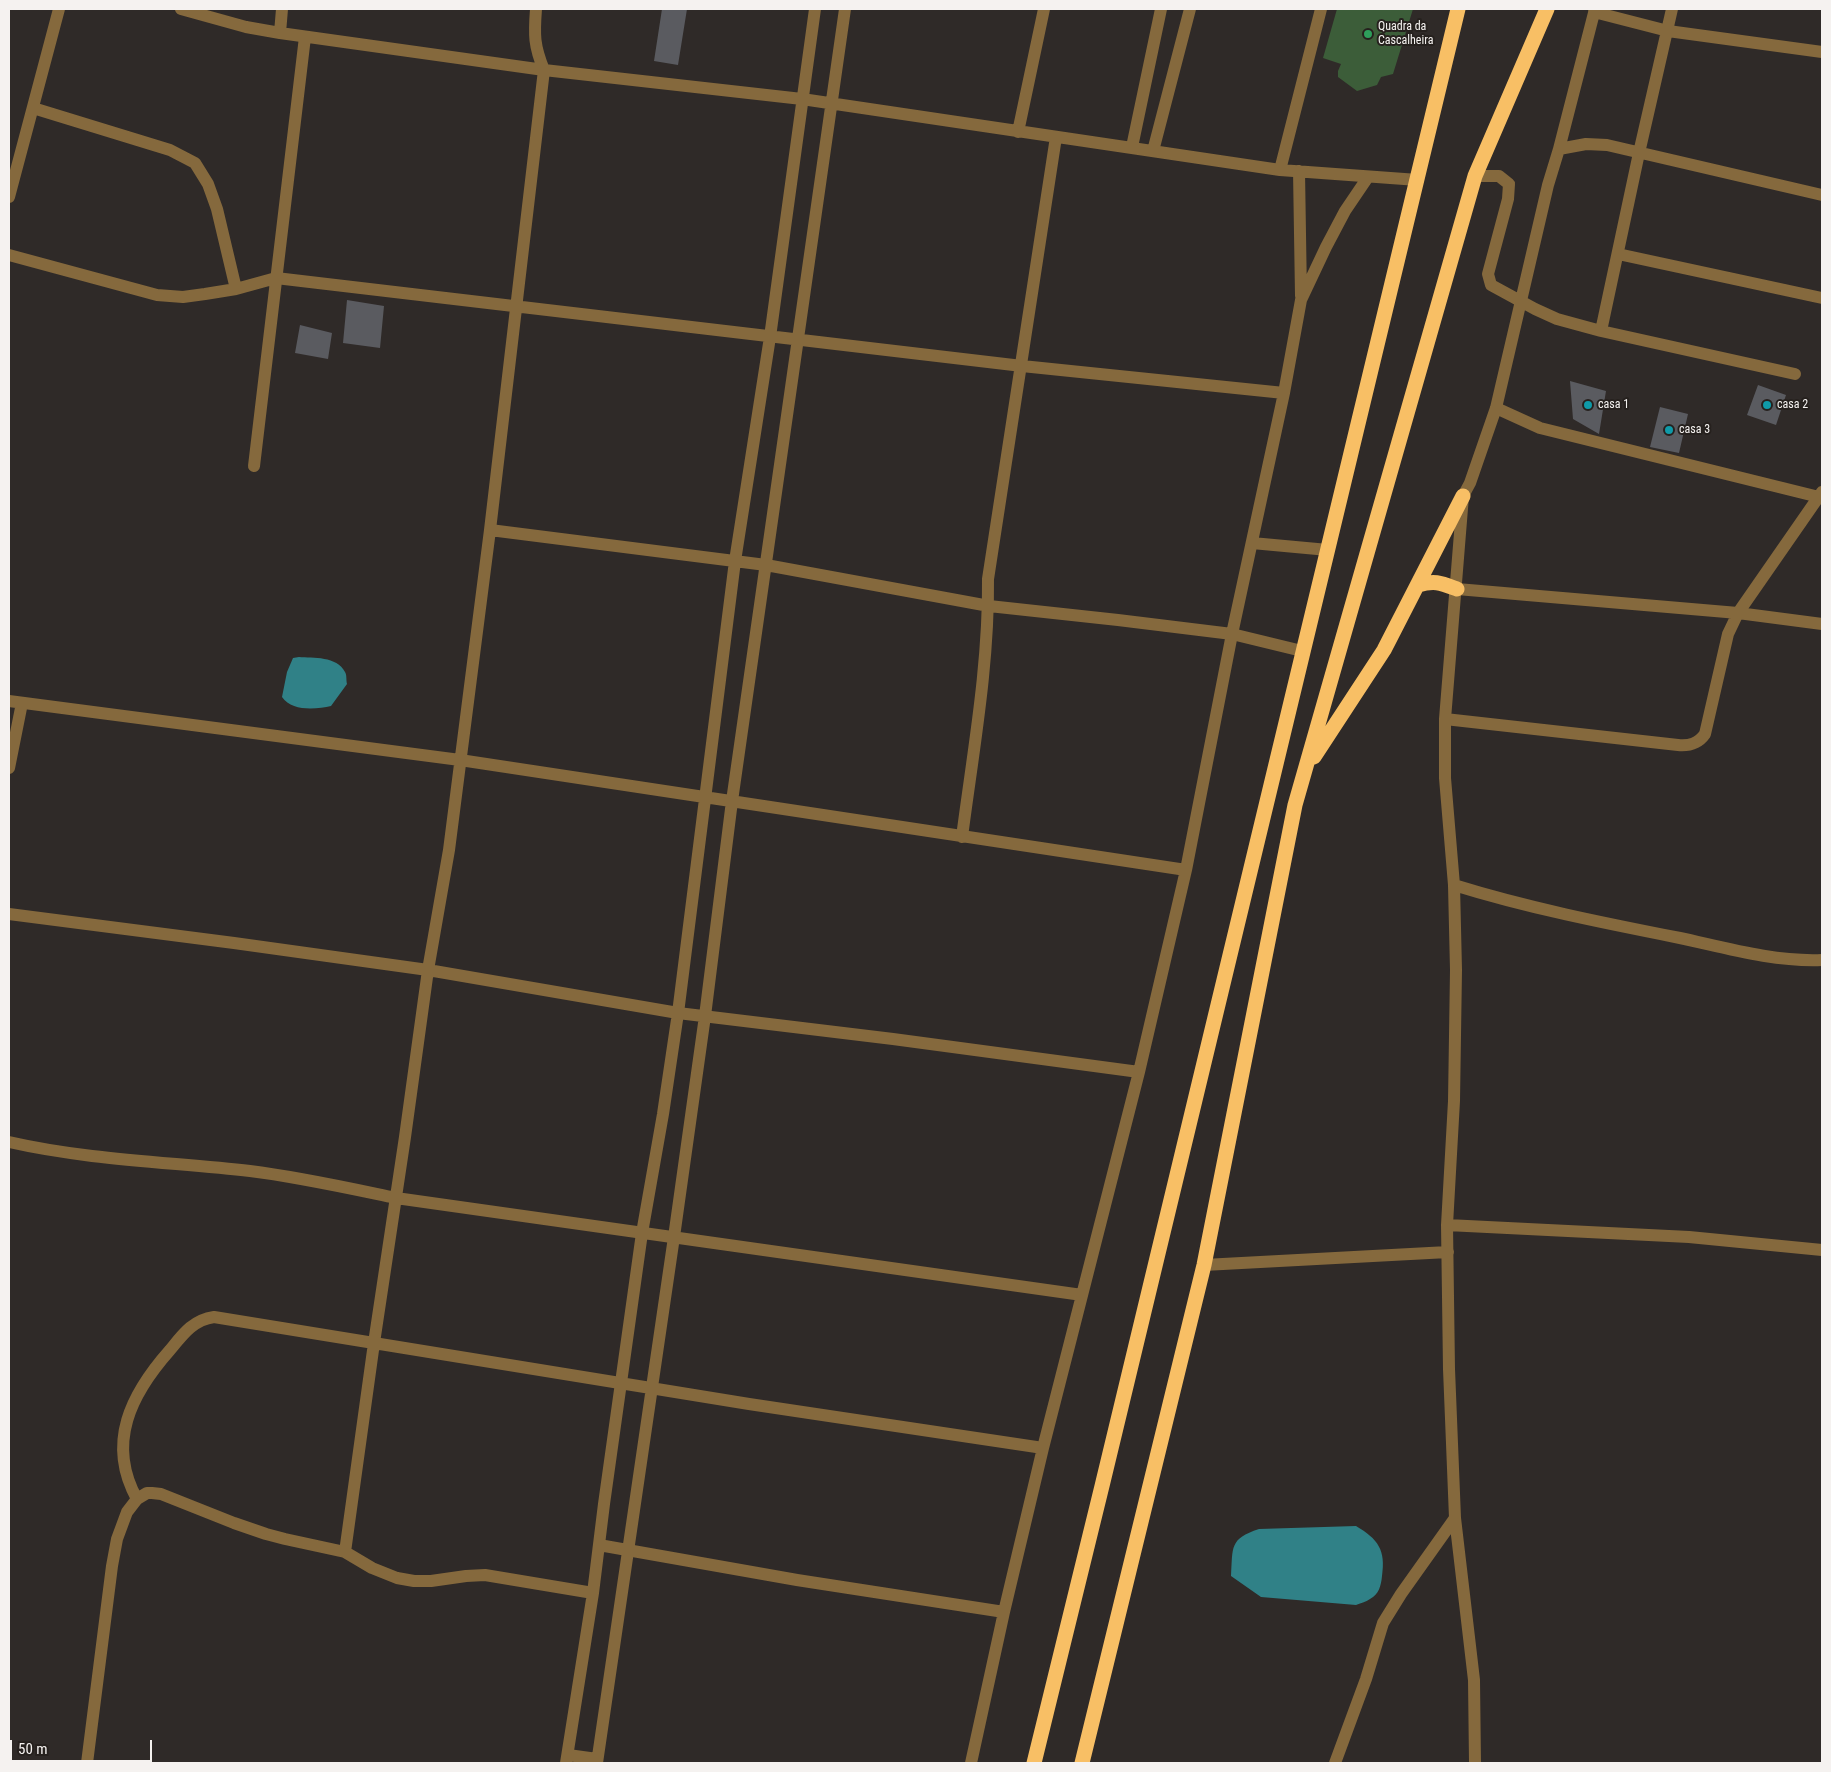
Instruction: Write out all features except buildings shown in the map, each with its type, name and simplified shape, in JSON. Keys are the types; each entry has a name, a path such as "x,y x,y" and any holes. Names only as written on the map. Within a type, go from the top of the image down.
{"highway":[{"path":"1034,1763 1112,1448 1302,651 1418,180 1458,9"},
{"path":"1082,1763 1204,1265 1294,815 1305,771 1475,176 1548,9"},
{"path":"1305,771 1384,650 1463,496"},
{"path":"1418,585 1429,581 1457,589"}],"street":[{"path":"9,196 59,9"},
{"path":"181,9 246,27 305,37 544,70 802,99 1280,170 1418,180"},
{"path":"280,33 282,9"},
{"path":"345,1552 428,970 449,850 490,530 544,70 536,52 534,37 536,9"},
{"path":"815,9 770,337 736,561 678,1013 663,1114 642,1233 593,1594 567,1759 597,1761 674,1238 705,1016 732,801 845,9"},
{"path":"1018,132 1044,9"},
{"path":"1132,147 1161,9"},
{"path":"1153,151 1190,9"},
{"path":"1280,170 1321,9"},
{"path":"1602,331 1638,153 1672,9"},
{"path":"1475,1763 1474,1680 1455,1518 1449,1370 1447,1225 1454,1073 1456,970 1454,885 1445,778 1445,719 1457,589 1463,496 1470,482 1496,408 1548,185 1595,10 1668,31 1822,52"},
{"path":"254,466 305,37"},
{"path":"33,108 170,150 195,163 208,184 236,289"},
{"path":"962,836 980,697 989,606 988,579 1056,136"},
{"path":"1559,149 1586,144 1607,145 1822,195"},
{"path":"971,1763 1043,1448 1139,1072 1186,870 1232,634 1284,393 1301,300 1299,171"},
{"path":"1475,176 1499,176 1510,184 1508,199 1488,274 1491,285 1534,309 1558,319 1602,331 1795,374"},
{"path":"1301,300 1345,211 1368,177"},
{"path":"1618,254 1822,298"},
{"path":"9,255 157,295 183,297 236,289 276,278 1022,366 1284,393"},
{"path":"1445,719 1678,745 1693,744 1702,739 1706,734 1726,641 1738,613 1821,494 1540,428 1496,408"},
{"path":"490,530 766,564 989,606 1232,634 1302,651"},
{"path":"1252,543 1328,550"},
{"path":"1457,589 1738,613 1822,624"},
{"path":"9,701 460,760 1186,870"},
{"path":"9,768 22,703"},
{"path":"1454,885 1498,899 1575,917 1746,952 1766,956 1822,960"},
{"path":"9,914 428,970 678,1013 1139,1072"},
{"path":"9,1142 101,1157 252,1172 315,1181 396,1198 1082,1295"},
{"path":"1447,1225 1689,1237 1822,1250"},
{"path":"1204,1265 1448,1252"},
{"path":"137,1499 129,1484 122,1456 126,1427 132,1405 147,1377 188,1329 197,1321 214,1317 651,1388 1043,1448"},
{"path":"87,1763 117,1539 128,1512 137,1499 147,1493 161,1494 234,1523 285,1540 345,1552 372,1568 397,1578 431,1581 485,1575 593,1594"},
{"path":"1335,1763 1374,1654 1383,1623 1401,1594 1455,1518"},
{"path":"599,1545 797,1580 1004,1612"}],"green space":[{"name":"Quadra da Cascalheira","path":"1337,9 1413,9 1393,74 1381,77 1377,85 1357,91 1338,77 1341,64 1323,58"}],"water":[{"path":"293,658 331,660 345,672 347,684 331,706 319,708 298,707 286,702 282,697 287,672"},
{"path":"1356,1526 1375,1541 1379,1546 1383,1559 1382,1580 1379,1589 1376,1595 1365,1602 1356,1605 1261,1597 1231,1576 1234,1545 1242,1536 1259,1529"}],"place":[{"name":"Quadra da Cascalheira","path":"1368,34"},
{"name":"casa 1","path":"1588,405"},
{"name":"casa 2","path":"1767,405"},
{"name":"casa 3","path":"1669,430"}]}
